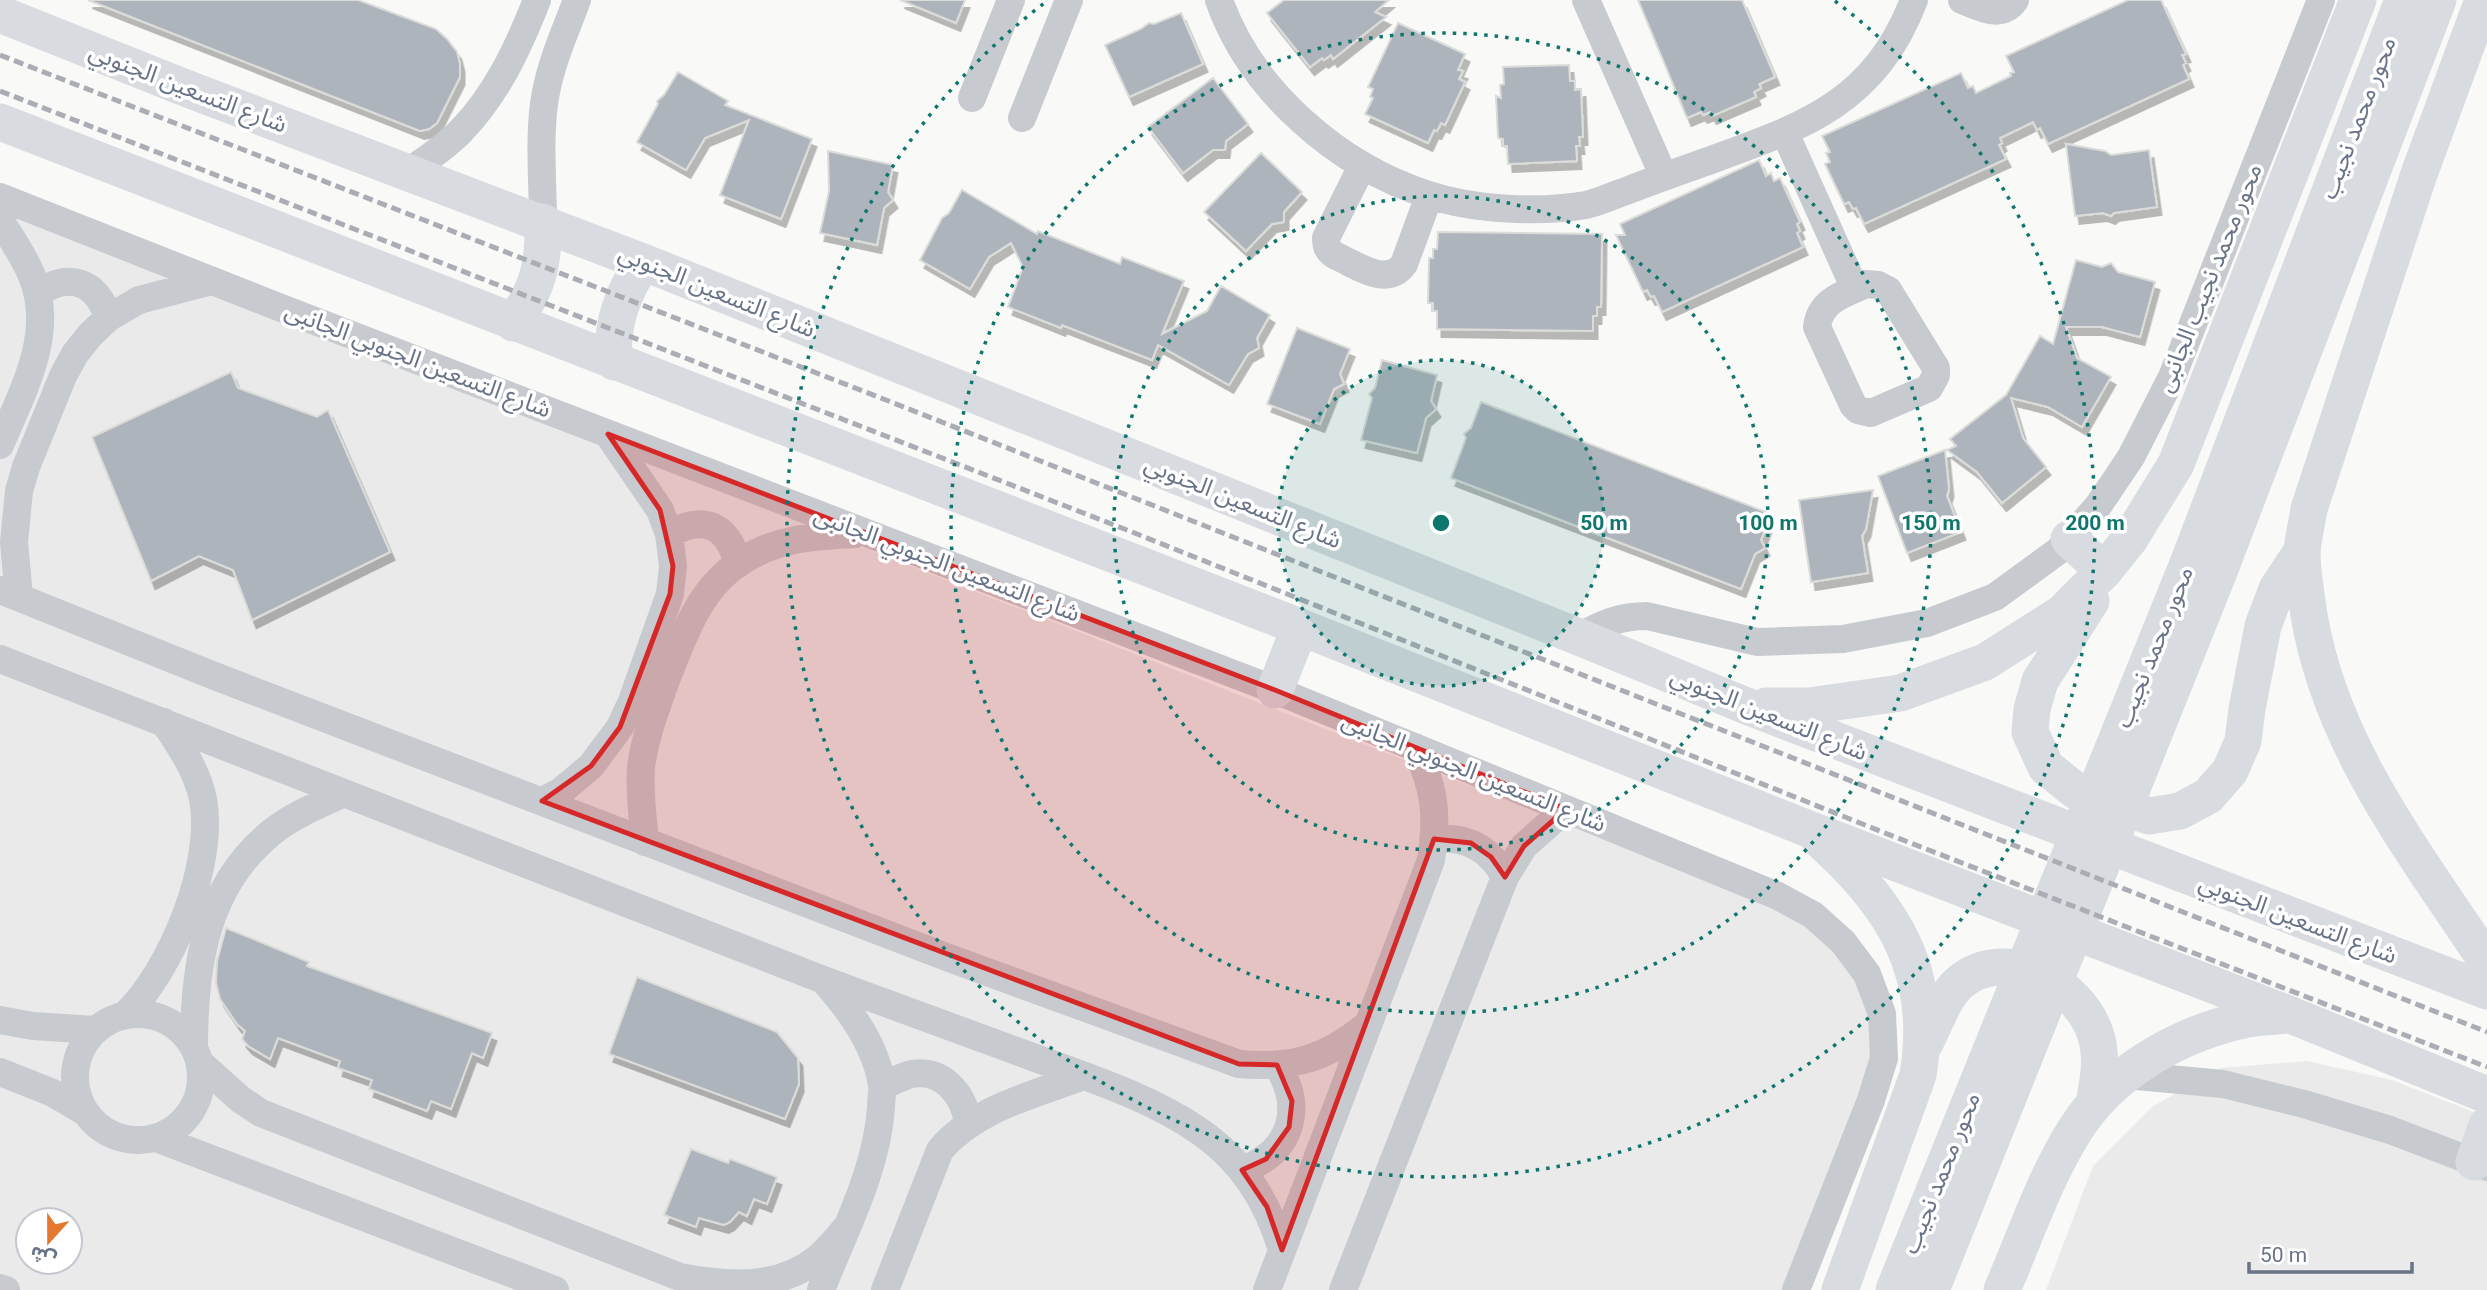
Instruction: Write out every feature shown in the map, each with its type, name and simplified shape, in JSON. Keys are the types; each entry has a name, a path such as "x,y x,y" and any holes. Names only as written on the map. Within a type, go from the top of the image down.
{"main road":[{"name":"محور محمد نجيب","path":"1744,705 1809,706 1900,693 1985,662 2062,613 2104,571 2129,540 2176,464 2358,0"},
{"name":"محور محمد نجيب","path":"1931,1290 2204,567 2403,0"},
{"name":"محور محمد نجيب","path":"1894,1290 2204,567 2438,0"},
{"path":"2483,0 2419,174 2313,496 2302,551 2305,591 2321,668 2348,742 2385,807 2487,962"},
{"name":"شارع التسعين الجنوبي","path":"0,14 543,222 1744,705 2487,991"},
{"path":"0,122 1300,627 1806,828 2291,1014 2487,1095"},
{"path":"513,323 528,302 539,277 544,250 543,222"},
{"path":"614,362 612,342 615,320 621,300 643,262"},
{"path":"2068,539 2104,571 2091,602 2040,681 2032,709 2031,732 2046,767 2076,791 2149,816 2180,811 2208,796 2230,771 2243,741 2263,626 2277,589 2302,551"},
{"path":"1275,690 1300,627"},
{"path":"1806,828 1848,865 1894,925 1912,964 1922,1005 1923,1048 1919,1074 1840,1290"},
{"path":"1923,1048 1959,983 1980,971 2004,967 2033,972 2060,985 2082,1004 2096,1036 2100,1070 2094,1104"},
{"path":"2002,1290 2060,1157 2094,1104 2126,1075 2159,1051 2198,1033 2241,1020 2291,1014"},
{"path":"2480,1165 2487,1125"}],"street":[{"path":"408,172 460,133 489,96 516,50 537,0"},
{"path":"543,222 545,94 553,63 577,0"},
{"path":"972,97 1011,0"},
{"path":"1022,118 1069,0"},
{"path":"1219,0 1245,52 1277,97 1316,135 1362,166 1429,195 1489,207 1548,208 1588,205 1785,133 1822,114 1855,89 1883,58 1905,23 1914,0"},
{"path":"1586,0 1664,177"},
{"path":"1962,0 1991,12 2003,10 2015,0"},
{"name":"محور محمد نجيب الجانبى","path":"2068,539 2098,506 2131,457 2172,376 2321,0"},
{"path":"1785,133 1855,289"},
{"path":"1362,166 1326,238 1329,252 1347,261 1380,275 1390,276 1398,272 1404,264 1429,195"},
{"name":"شارع التسعين الجنوبي الجانبى","path":"0,197 1275,690 1778,896 1813,915 1843,942 1867,974 1882,1014 1884,1058 1871,1100 1796,1290"},
{"path":"0,220 32,275 41,316 40,338 34,360 0,445"},
{"path":"38,293 51,285 66,281 81,284 94,291 104,303 108,318"},
{"path":"212,281 139,300 108,318 75,354 63,376 26,467 15,516 9,594 645,842 949,958 1239,1064 1277,1065 1315,1057 1335,1048 1369,1023"},
{"path":"1866,284 1878,285 1888,290 1936,368 1936,375 1929,388 1871,413 1858,411 1853,405 1817,327 1827,303 1855,289 1866,284"},
{"path":"542,802 577,779 603,752 620,727 670,594 673,565 669,534 660,510 608,434"},
{"path":"669,534 685,525 704,524 721,531 733,546 738,564"},
{"path":"645,842 640,790 649,725 687,625 702,600 721,578 738,564 770,546 798,538 866,533"},
{"path":"1578,637 1608,622 1633,616 1647,616 1757,642 1843,639 1927,623 1995,597 2058,551 2068,539"},
{"path":"0,659 821,979 1084,1076 1152,1106 1200,1132 1222,1149 1242,1170 1267,1208 1282,1250"},
{"path":"125,1015 140,1001 173,945 198,879 204,852 206,825 202,797 194,771 164,722"},
{"path":"1267,1290 1431,860 1435,819 1429,775 1415,747"},
{"path":"0,1072 53,1093 85,1112 98,1126 116,1136 136,1140 156,1138 177,1126 193,1109 201,1087 194,1001 199,957 223,889 246,858 273,831 295,816 344,793"},
{"path":"1343,1290 1505,877 1524,846 1566,809"},
{"path":"1434,839 1447,838 1471,843 1491,857 1505,877"},
{"path":"821,979 849,1009 869,1045 882,1086 880,1125 871,1165 821,1290"},
{"path":"85,1112 76,1087 76,1060 84,1043 109,1020 125,1015 145,1014 164,1020 181,1031 197,1055 240,1099 261,1113 680,1277 717,1284 771,1284 792,1275 817,1259 844,1230"},
{"path":"0,1020 33,1026 96,1030"},
{"path":"1242,1170 1266,1159 1276,1150 1289,1127 1292,1101 1289,1088 1277,1065"},
{"path":"882,1086 909,1074 938,1077 960,1096 966,1109 968,1124"},
{"path":"2126,1075 2236,1087 2390,1130 2480,1165"},
{"path":"885,1290 940,1150 953,1136 986,1113 1084,1076"},
{"path":"156,1138 555,1290"},
{"path":"0,1288 6,1290"}],"highlighted area":[{"path":"608,434 1275,690 1566,809 1524,846 1505,877 1491,857 1471,843 1434,839 1282,1250 1267,1207 1242,1170 1266,1159 1289,1127 1292,1101 1277,1065 1239,1064 542,801 591,766 620,727 670,594 673,566 660,510"}],"shaded area":[{"path":"0,208 1791,912 1863,960 1875,1060 1789,1290 16,1290 0,1284"},
{"path":"2307,1061 2392,1080 2487,1117 2487,1290 2046,1290 2093,1166 2152,1107 2220,1068"}],"building":[{"path":"88,0 358,0 436,29 457,52 460,77 437,123 420,131"},
{"path":"900,0 965,0 956,23"},
{"path":"1284,0 1389,0 1375,12 1386,17 1333,59 1331,55 1324,60 1322,58 1310,67 1267,13"},
{"path":"1638,0 1742,0 1775,77 1759,84 1761,88 1754,92 1756,97 1712,116 1710,112 1703,115 1701,112 1687,118"},
{"path":"2128,0 2161,0 2186,54 2182,55 2186,63 2183,65 2189,79 2048,144 2040,128 2037,130 2033,122 2000,138 2002,143 1999,145 2006,159 1864,224 1856,208 1853,209 1849,202 1844,204 1825,164 1830,162 1826,153 1830,152 1822,136 1961,73 1968,88 1973,86 1976,93 2011,76 2010,73 2014,72 2006,56"},
{"path":"1181,13 1203,64 1129,97 1105,45 1149,23 1154,24"},
{"path":"1398,23 1465,54 1458,70 1463,71 1459,79 1465,82 1445,125 1441,123 1437,131 1434,130 1428,143 1365,114 1373,98 1370,97 1373,89 1368,87"},
{"path":"1569,65 1570,81 1575,81 1575,90 1581,89 1583,137 1579,137 1580,146 1576,146 1577,161 1508,164 1507,146 1503,146 1503,139 1498,138 1496,96 1501,98 1503,67"},
{"path":"678,72 728,101 725,105 812,139 781,219 720,195 749,120 705,138 686,170 637,142 658,104 657,101 664,95"},
{"path":"1213,78 1248,124 1226,141 1225,150 1213,150 1183,173 1148,127"},
{"path":"2066,144 2105,151 2111,155 2149,150 2157,207 2114,213 2111,216 2103,213 2075,216"},
{"path":"828,151 893,165 888,192 893,200 884,208 877,245 820,233 829,191"},
{"path":"1261,153 1302,192 1284,212 1284,222 1272,224 1246,251 1204,212"},
{"path":"1759,160 1766,176 1771,173 1774,181 1780,178 1800,222 1797,224 1800,231 1797,233 1803,247 1662,312 1654,296 1651,297 1647,290 1643,292 1616,235 1625,235 1620,224"},
{"path":"962,190 1037,234 1038,231 1120,264 1122,257 1184,281 1162,334 1207,311 1221,286 1270,315 1257,338 1259,348 1248,354 1229,385 1158,345 1152,360 1008,307 1023,267 1011,243 989,257 970,289 920,260 942,218 949,213"},
{"path":"1438,232 1602,234 1601,307 1597,307 1597,316 1593,316 1593,331 1437,329 1437,311 1433,311 1433,303 1428,303 1429,258 1433,258 1433,249 1437,249"},
{"path":"2076,260 2102,267 2111,263 2118,272 2155,282 2140,337 2102,327 2066,327 2077,358 2111,377 2082,427 2048,407 2011,398 2023,438 2046,467 2002,503 1977,472 1947,450 1956,446 1950,439 2006,395 2040,336 2053,344"},
{"path":"1297,328 1350,349 1340,374 1344,384 1334,389 1320,424 1267,404"},
{"path":"1382,360 1437,375 1431,401 1436,409 1426,418 1417,453 1361,440 1372,398 1369,394 1375,388"},
{"path":"231,372 238,388 317,417 328,410 390,552 252,620 233,570 199,556 151,581 92,437"},
{"path":"1481,402 1771,514 1761,540 1765,548 1755,554 1741,589 1451,478 1466,438 1464,434 1471,428"},
{"path":"1945,450 1949,489 1947,496 1961,532 1907,553 1878,476"},
{"path":"1873,490 1866,529 1862,536 1868,573 1811,582 1799,500"},
{"path":"226,928 309,962 307,966 492,1033 483,1058 472,1053 451,1109 431,1101 427,1111 369,1089 372,1080 338,1068 340,1061 278,1038 270,1059 248,1046 242,1039 245,1031 220,999 216,983 217,961"},
{"path":"637,977 777,1032 798,1058 799,1084 785,1119 609,1054"},
{"path":"691,1149 728,1163 730,1159 777,1177 767,1204 754,1199 747,1216 739,1212 724,1225 699,1218 696,1227 664,1215"}],"railway":[{"path":"0,55 886,400 2487,1032"},
{"path":"0,91 1127,530 1885,833 2487,1067"}]}
